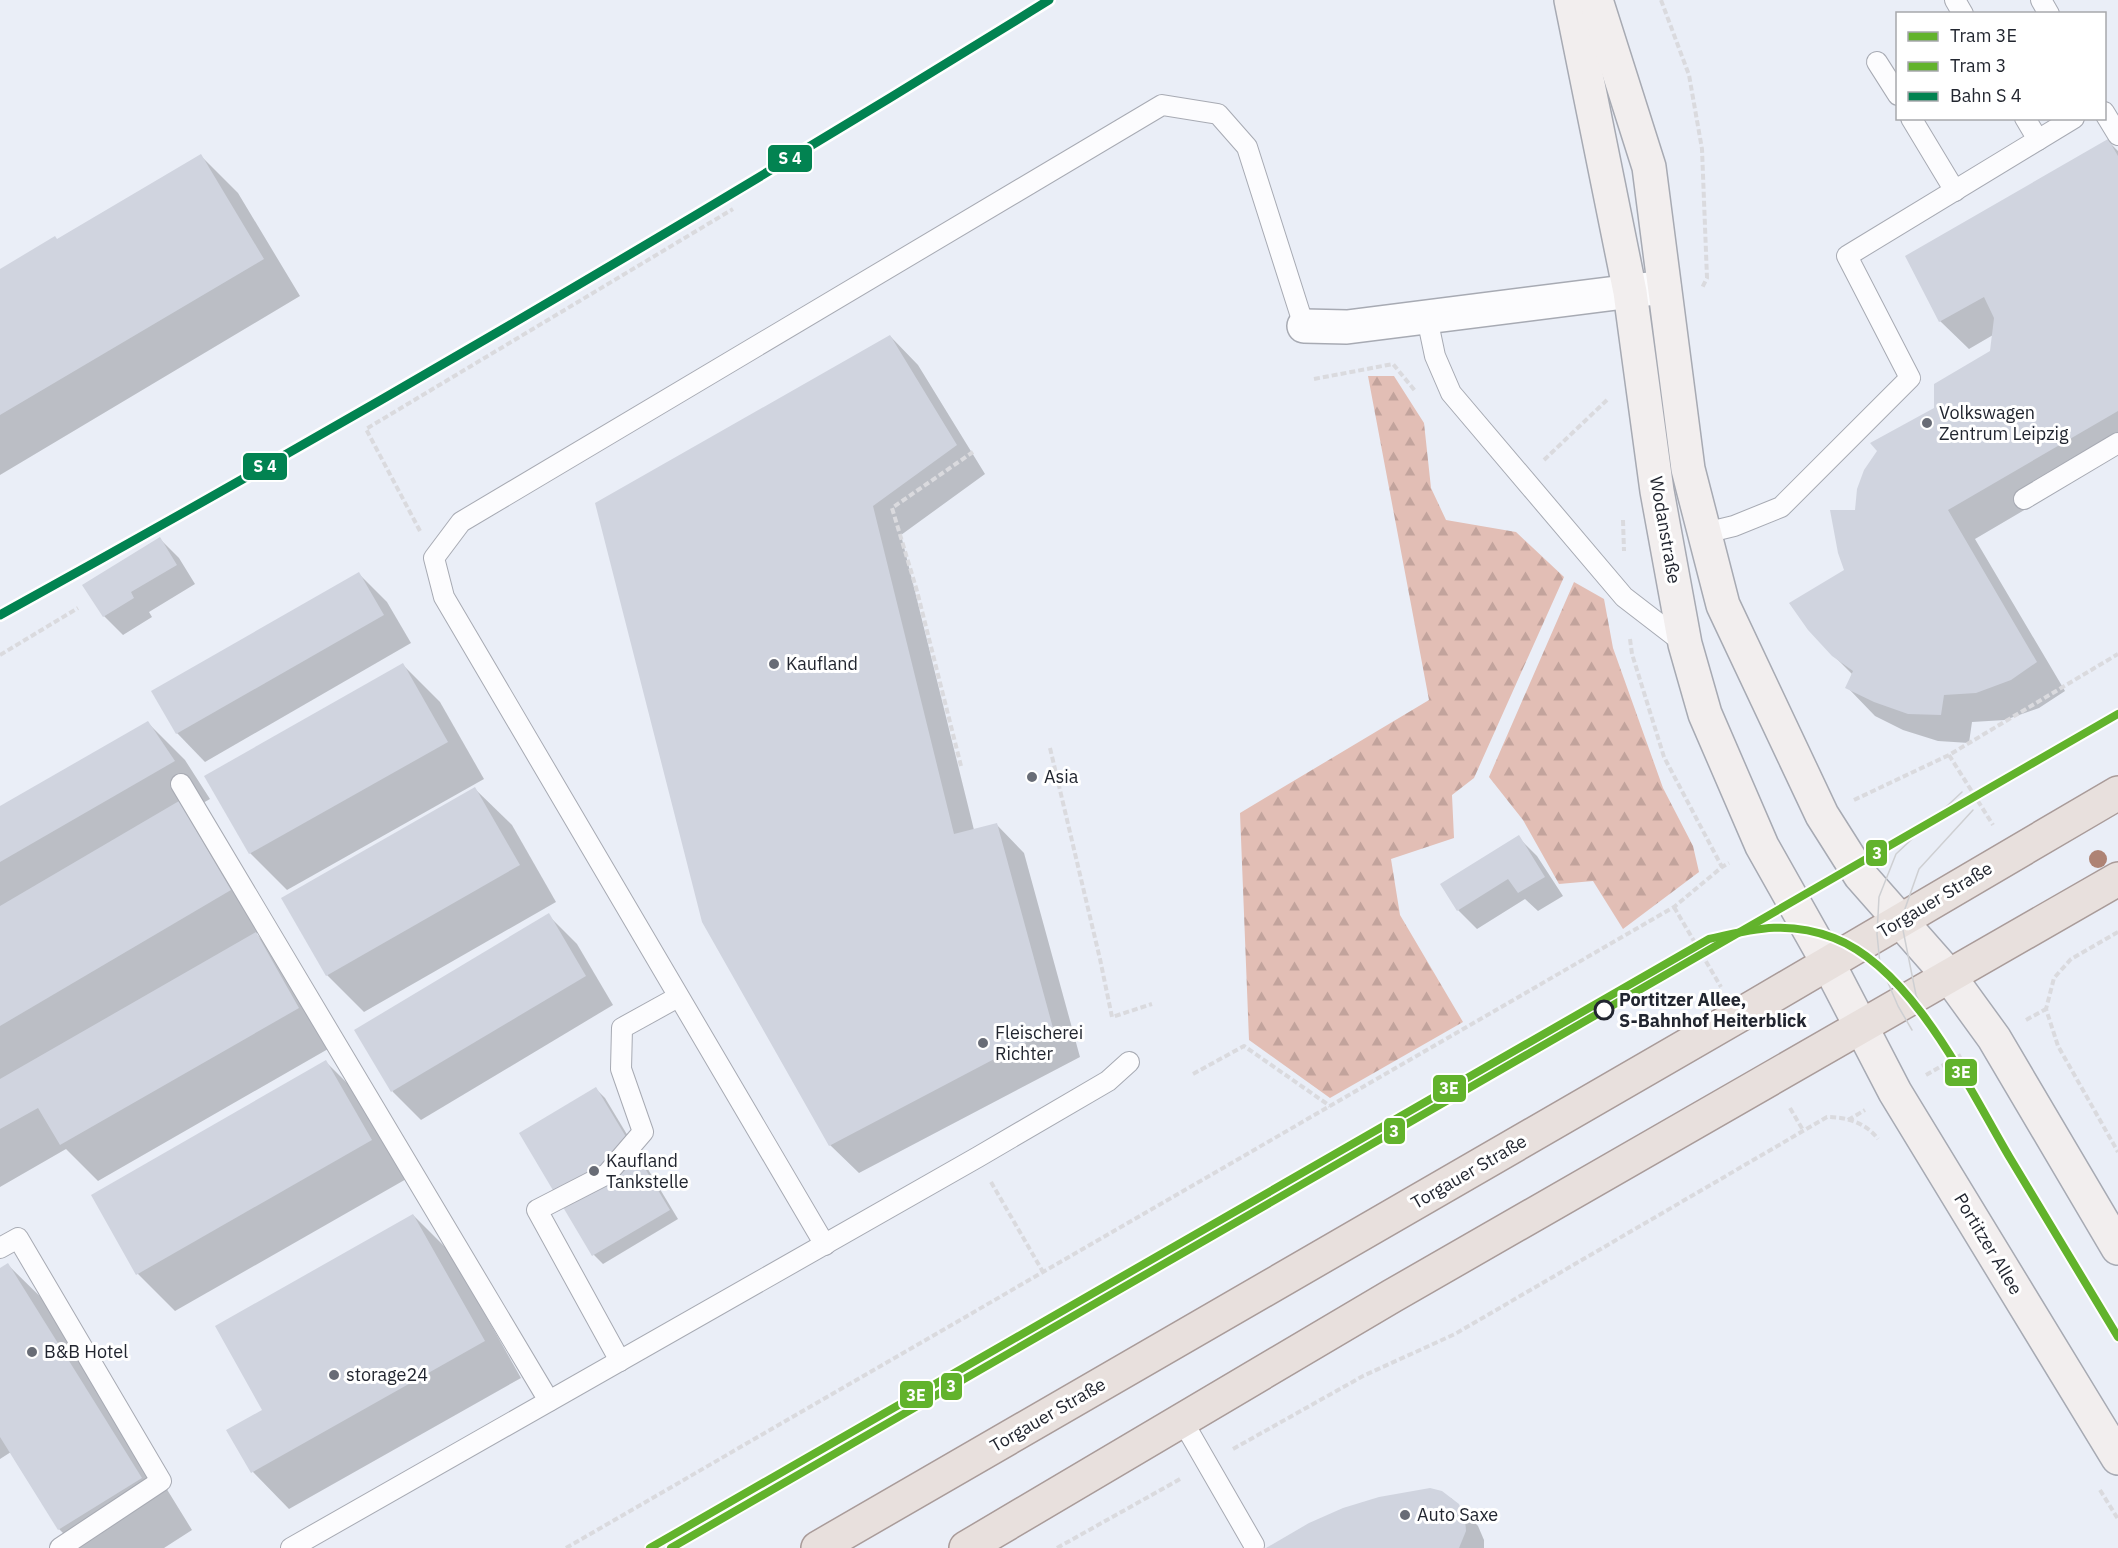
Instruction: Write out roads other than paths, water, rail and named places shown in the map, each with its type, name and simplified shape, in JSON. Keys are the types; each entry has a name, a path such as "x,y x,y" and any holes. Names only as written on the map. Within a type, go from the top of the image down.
{"main road":[{"name":"Torgauer Straße","path":"818,1548 2118,793"},
{"path":"966,1548 1402,1290 2118,879"}],"street":[{"name":"Wodanstraße","path":"1570,0 1630,292 1657,491 1685,644 1705,714 1762,846 1862,1027"},
{"name":"Wodanstraße","path":"1596,0 1649,167 1688,469 1723,605 1822,815 1860,875 1949,976"},
{"path":"1304,326 1347,327 1664,287"},
{"path":"1949,976 1994,1038 2118,1248"},
{"name":"Portitzer Allee","path":"1862,1027 1895,1092 2118,1458"}],"lane":[{"path":"1877,62 1896,93"},
{"path":"825,1245 444,597 434,558 461,522 1162,105 1218,114 1247,147 1304,326"},
{"path":"2110,112 2118,135"},
{"path":"1912,120 1955,191"},
{"path":"2026,120 2038,140"},
{"path":"1705,533 1734,526 1781,507 1910,378 1847,256 2071,120"},
{"path":"1427,318 1435,356 1451,393 1624,597 1685,644"},
{"path":"2024,499 2118,443"},
{"path":"181,783 549,1401"},
{"path":"620,1361 537,1210 607,1174 643,1132 621,1069 622,1028 678,997"},
{"path":"291,1548 978,1157 1108,1081 1129,1062"},
{"path":"0,1248 18,1238 161,1481 60,1548"},
{"path":"1182,1420 1254,1545"}],"tram line":[{"name":"3","path":"671,1548 2118,714"},
{"path":"1912,1030 1898,1006 1880,964 1877,934 1879,897 1896,854 1962,792"},
{"path":"1927,1019 1916,995 1901,920 1919,869 1973,810"},
{"name":"3E","path":"650,1548 1709,939 1741,932 1771,928 1817,932 1863,953 1889,975 1936,1033 1957,1065 2118,1337"}],"place":[{"name":"Volkswagen Zentrum Leipzig","path":"1927,423"},
{"name":"Kaufland","path":"774,664"},
{"name":"Asia","path":"1032,777"},
{"name":"Portitzer Allee, S-Bahnhof Heiterblick","path":"1604,1010"},
{"name":"Fleischerei Richter","path":"983,1043"},
{"name":"Kaufland Tankstelle","path":"594,1171"},
{"name":"B&B Hotel","path":"32,1352"},
{"name":"storage24","path":"334,1375"},
{"name":"Auto Saxe","path":"1405,1515"}]}
